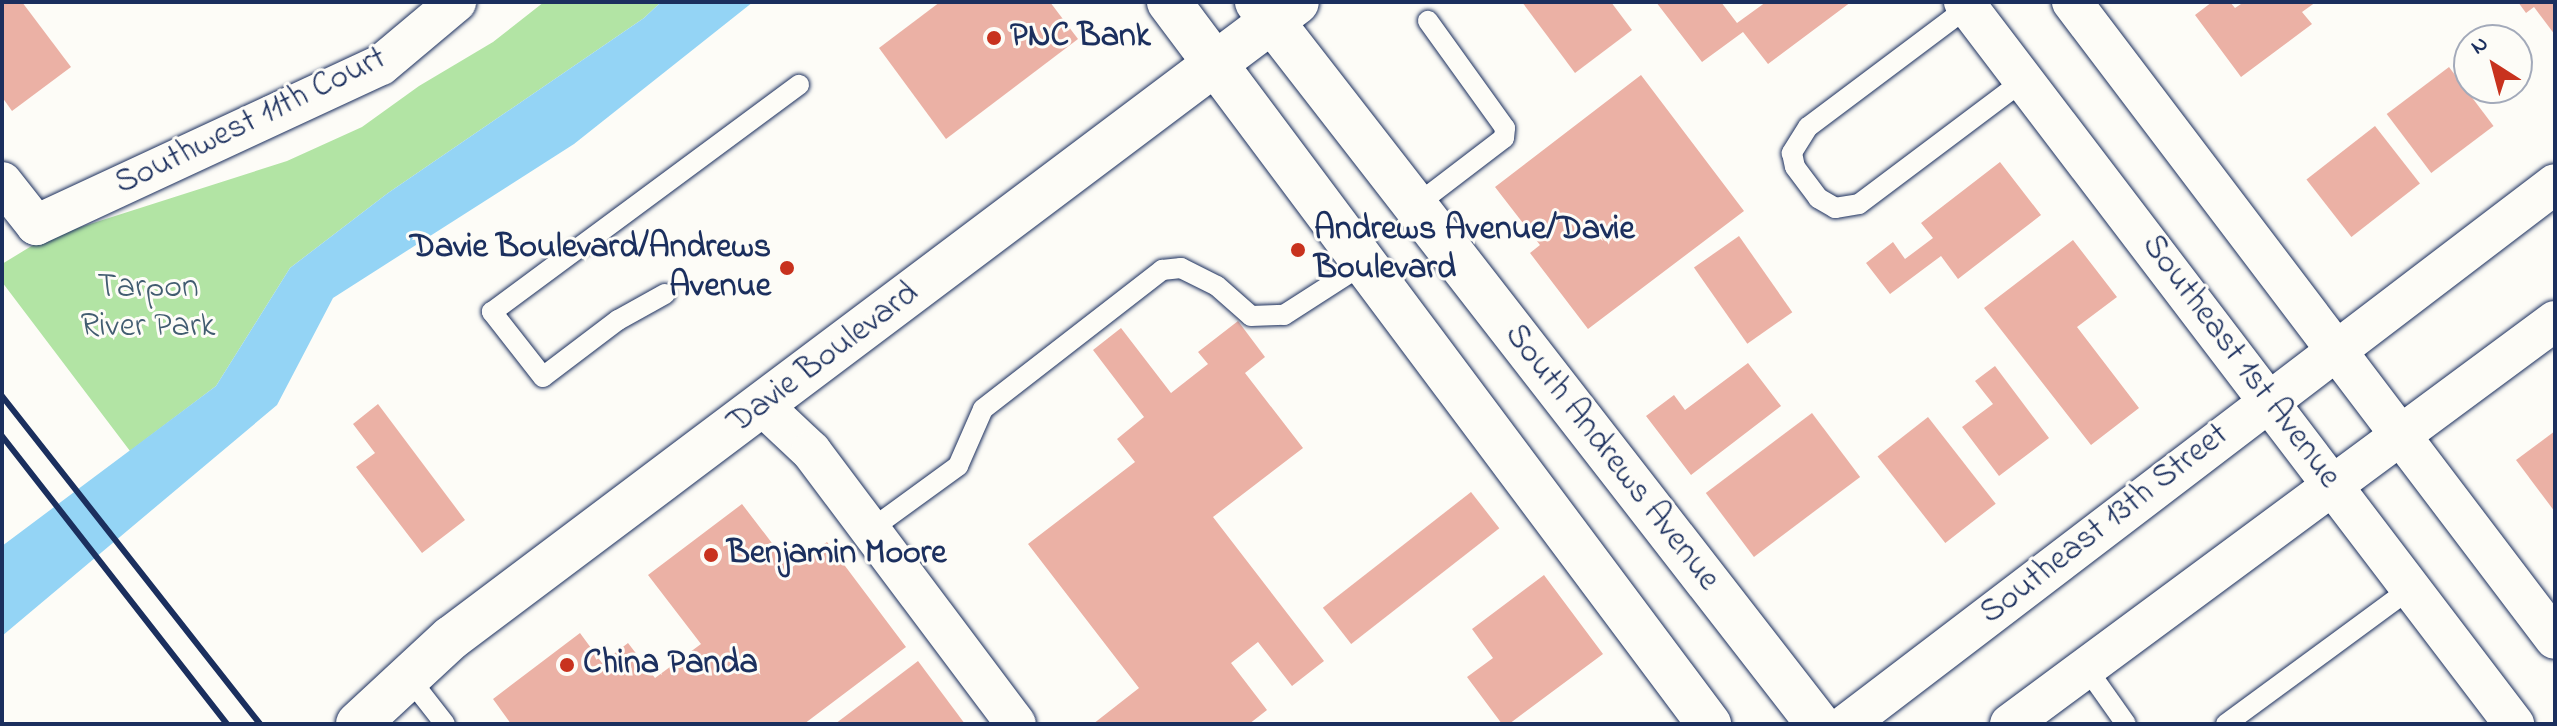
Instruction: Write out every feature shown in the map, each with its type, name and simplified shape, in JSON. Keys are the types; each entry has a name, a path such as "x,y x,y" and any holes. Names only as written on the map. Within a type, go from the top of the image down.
{"main road":[{"path":"1169,2 1709,724"},
{"name":"Davie Boulevard","path":"358,724 451,638 1216,63 1275,8"},
{"name":"South Andrews Avenue","path":"1275,8 1415,206 1818,724"}],"street":[{"name":"Southwest 11th Court","path":"2,182 36,225 381,65 456,2"},
{"path":"2072,2 2555,639"},
{"name":"Southeast 1st Avenue","path":"1966,5 2514,724"},
{"name":"Southeast 13th Street","path":"1847,724 2269,399 2555,184"},
{"path":"2010,724 2555,321"},
{"path":"763,406 811,451 1016,724"}],"lane":[{"path":"1966,5 1808,127 1792,153 1795,167 1810,188 1835,208 1859,204 2024,80"},
{"path":"1415,206 1504,138 1505,128 1428,21"},
{"path":"665,294 618,320 543,377 492,312 799,85"},
{"path":"870,530 958,466 983,409 1162,270 1181,268 1217,286 1251,316 1284,315 1365,263"},
{"path":"2226,724 2410,589"},
{"path":"2087,669 2126,724"},
{"path":"409,678 445,724"}],"green space":[{"name":"Tarpon River Park","path":"544,2 661,2 644,18 388,193 290,268 216,386 130,451 2,282 2,264 43,239 287,161 362,127 419,86 493,42"}],"water":[{"path":"661,2 753,2 574,144 333,298 277,405 2,636 2,546 216,386 290,268 388,193 644,18"}],"building":[{"path":"2,2 22,2 71,67 12,111 2,97"},
{"path":"940,2 1050,2 1078,39 946,139 879,48"},
{"path":"1522,2 1611,2 1632,30 1575,73"},
{"path":"1656,2 1721,2 1737,23 1766,2 1851,2 1768,64 1743,32 1702,62"},
{"path":"2212,2 2230,2 2235,8 2244,2 2316,2 2302,12 2312,24 2241,77 2195,15"},
{"path":"2518,2 2555,2 2555,35 2534,7 2526,13"},
{"path":"2449,67 2453,72 2453,104 2477,104 2494,126 2431,173 2387,114"},
{"path":"1641,75 1744,211 1588,329 1530,253 1540,245 1495,187"},
{"path":"2375,126 2420,184 2351,237 2306,180"},
{"path":"2000,162 2041,215 1958,279 1941,256 1890,294 1866,263 1893,242 1905,259 1933,238 1921,223"},
{"path":"1739,236 1792,312 1747,344 1694,268"},
{"path":"2073,240 2117,297 2077,327 2139,408 2091,445 1984,308"},
{"path":"1238,321 1265,357 1245,373 1303,448 1213,517 1324,661 1292,686 1258,642 1231,663 1267,710 1249,724 1093,724 1139,688 1028,544 1135,462 1117,439 1144,417 1093,350 1121,328 1171,393 1208,364 1198,352"},
{"path":"1748,363 1781,406 1691,475 1646,416 1674,395 1685,410"},
{"path":"1995,366 2049,438 1999,476 1962,427 1993,404 1975,381"},
{"path":"378,404 465,520 422,553 356,467 375,453 353,424"},
{"path":"1812,413 1860,477 1754,557 1706,493"},
{"path":"1928,417 1996,504 1945,543 1878,456"},
{"path":"2555,431 2555,512 2516,460"},
{"path":"1471,492 1499,528 1351,644 1323,608"},
{"path":"742,504 791,568 827,542 906,647 804,724 511,724 493,699 580,633 602,663 628,643 655,678 701,644 648,575"},
{"path":"1544,575 1603,654 1509,724 1502,724 1467,677 1493,658 1472,629"},
{"path":"918,661 965,724 835,724"}],"railway":[{"path":"2,396 260,724"},
{"path":"2,436 227,724"}],"place":[{"name":"PNC Bank","path":"994,38"},
{"name":"Andrews Avenue/Davie Boulevard","path":"1298,250"},
{"name":"Davie Boulevard/Andrews Avenue","path":"787,268"},
{"name":"Benjamin Moore","path":"711,555"},
{"name":"China Panda","path":"567,665"}]}
